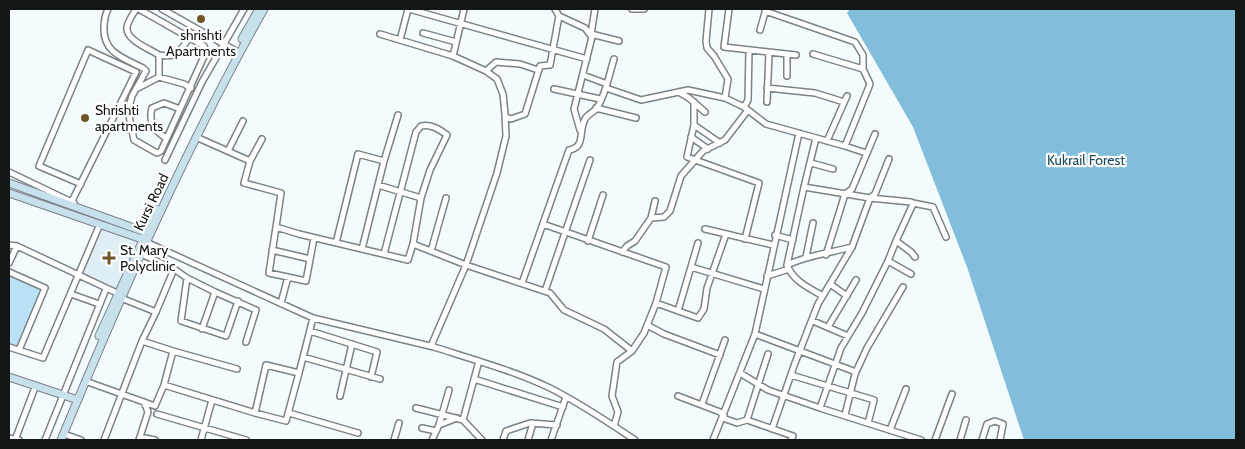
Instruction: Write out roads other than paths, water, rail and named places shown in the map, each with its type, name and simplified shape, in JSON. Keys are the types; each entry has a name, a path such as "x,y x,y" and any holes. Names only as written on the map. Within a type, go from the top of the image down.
{"main road":[{"name":"Kursi Road","path":"197,133 207,104 258,9"},
{"name":"Kursi Road","path":"57,440 119,296 170,186 225,78 264,9"},
{"path":"9,183 81,209 146,237"},
{"path":"9,193 100,224 146,237"},
{"name":"Kursi Road","path":"63,437 75,401 86,381 119,296 141,254 146,237"},
{"path":"9,377 61,397"},
{"path":"9,381 75,401"}],"street":[{"path":"108,9 104,19 104,33 110,50 146,71 135,89 128,111 134,140 157,153 161,151 206,52 204,46 138,9 127,25 126,29 129,36 159,55 170,57 176,55 189,38"},
{"path":"162,9 236,51"},
{"path":"166,160 202,82 244,9"},
{"path":"400,40 409,9 587,59"},
{"path":"453,56 464,9"},
{"path":"555,9 559,16 585,28 591,34 619,41"},
{"path":"522,283 569,150 576,149 581,141 574,108 592,36 595,9"},
{"path":"632,9 644,9"},
{"path":"710,9 706,41 707,48 728,79 725,98"},
{"path":"729,9 724,47 768,53 796,54"},
{"path":"760,30 765,10 855,42 863,55 863,69 870,82 846,146"},
{"path":"170,26 175,16"},
{"path":"506,117 511,119 524,114 540,66 550,65 559,16"},
{"path":"380,34 453,56 486,71 497,79 503,94 506,136 497,173 466,265 431,346 434,347"},
{"path":"423,34 456,42"},
{"path":"72,202 81,184 136,72 88,50 39,166 81,184"},
{"path":"651,218 664,217 670,211 681,176 703,151 725,140 746,109 748,100 749,50"},
{"path":"766,102 768,53"},
{"path":"787,76 788,54"},
{"path":"813,54 863,69"},
{"path":"159,55 159,77"},
{"path":"580,130 586,118 596,108 600,100 614,59"},
{"path":"486,71 496,62 520,64 538,70"},
{"path":"583,75 641,100 688,90 725,98 746,109 766,124 866,153"},
{"path":"135,89 159,77 184,84 190,88"},
{"path":"767,88 815,93 844,102"},
{"path":"554,89 600,100"},
{"path":"680,92 705,112"},
{"path":"827,141 846,96"},
{"path":"694,102 694,125 687,157 760,183 745,238"},
{"path":"166,138 155,131 149,117 152,108 164,103 180,109"},
{"path":"596,108 636,118"},
{"path":"362,249 384,161 398,115"},
{"path":"175,120 183,123"},
{"path":"228,151 243,121"},
{"path":"276,226 314,238 408,260 430,170 447,135 439,129 426,125 421,126 416,132 384,254"},
{"path":"694,125 720,143"},
{"path":"197,133 250,161"},
{"path":"713,440 754,334 800,133"},
{"path":"826,255 845,194 852,190 875,134"},
{"path":"691,137 708,149"},
{"path":"816,138 788,267 790,273 801,283 823,296"},
{"path":"262,139 250,161 244,183 281,193 268,273 306,281 314,238"},
{"path":"336,243 358,154 384,161"},
{"path":"772,429 799,351 823,296 852,247 870,198 875,194 889,159"},
{"path":"545,291 590,160"},
{"path":"811,163 833,169"},
{"path":"9,172 72,202 81,209"},
{"path":"378,185 422,198"},
{"path":"804,187 870,198 887,198 933,207 946,237"},
{"path":"588,241 603,194"},
{"path":"431,251 446,198"},
{"path":"622,252 635,241 651,218 656,201"},
{"path":"820,408 834,364 888,261 913,203"},
{"path":"806,257 813,223"},
{"path":"9,347 44,358 100,224"},
{"path":"543,224 666,267 656,303 647,325 632,351 617,362 612,396 618,412 614,426"},
{"path":"705,229 773,245"},
{"path":"656,303 698,318 704,309 707,288 726,234"},
{"path":"776,235 793,240"},
{"path":"146,237 198,264 313,318 434,347 479,361 550,388 635,440"},
{"path":"896,241 915,257"},
{"path":"678,311 698,242"},
{"path":"412,244 466,265 545,291 556,299 564,310 604,329 632,351"},
{"path":"9,245 17,246 156,312"},
{"path":"9,263 17,246"},
{"path":"766,276 806,257 826,255 852,247"},
{"path":"272,250 310,259"},
{"path":"141,254 174,269 215,292 256,310 246,342"},
{"path":"888,261 911,274"},
{"path":"691,267 764,289"},
{"path":"104,440 123,395 142,341 174,269"},
{"path":"9,272 45,288 19,350"},
{"path":"281,303 288,277"},
{"path":"188,278 181,321 226,336 238,301"},
{"path":"828,327 856,280"},
{"path":"830,284 847,296"},
{"path":"845,415 856,372 867,348 903,287"},
{"path":"45,440 106,289"},
{"path":"202,329 215,292"},
{"path":"71,294 99,304"},
{"path":"164,385 286,421 313,318"},
{"path":"813,321 848,336"},
{"path":"647,325 664,334 720,356"},
{"path":"310,331 377,352 371,377"},
{"path":"754,334 856,372"},
{"path":"702,404 725,340"},
{"path":"142,341 237,368"},
{"path":"340,396 352,344"},
{"path":"86,381 155,406 164,385 173,351"},
{"path":"747,420 768,354"},
{"path":"303,357 380,379"},
{"path":"463,420 479,361"},
{"path":"255,413 266,364 299,373"},
{"path":"740,373 768,390 784,396 921,440"},
{"path":"791,375 874,400 868,423"},
{"path":"474,379 563,407"},
{"path":"890,430 906,389"},
{"path":"14,439 34,390"},
{"path":"432,440 449,390"},
{"path":"935,440 952,394"},
{"path":"678,396 720,412 724,416 723,418"},
{"path":"551,440 566,397"},
{"path":"201,440 212,400"},
{"path":"144,402 148,412 140,438 155,440"},
{"path":"416,408 463,420 482,440"},
{"path":"289,413 358,433"},
{"path":"157,414 246,440"},
{"path":"422,428 437,428 457,418"},
{"path":"723,418 737,423 747,420 793,436 791,440"},
{"path":"960,440 966,420"},
{"path":"982,440 987,424 995,421 1003,424 1000,440"},
{"path":"394,440 399,423"},
{"path":"503,440 506,432 533,424 557,425"},
{"path":"528,440 533,424"},
{"path":"63,437 81,440"}],"place":[{"name":"shrishti Apartments","path":"201,19"},
{"name":"Shrishti apartments","path":"85,118"},
{"name":"St. Mary Polyclinic","path":"109,258"}],"park label":[{"name":"Kukrail Forest","path":"1086,160"}]}
